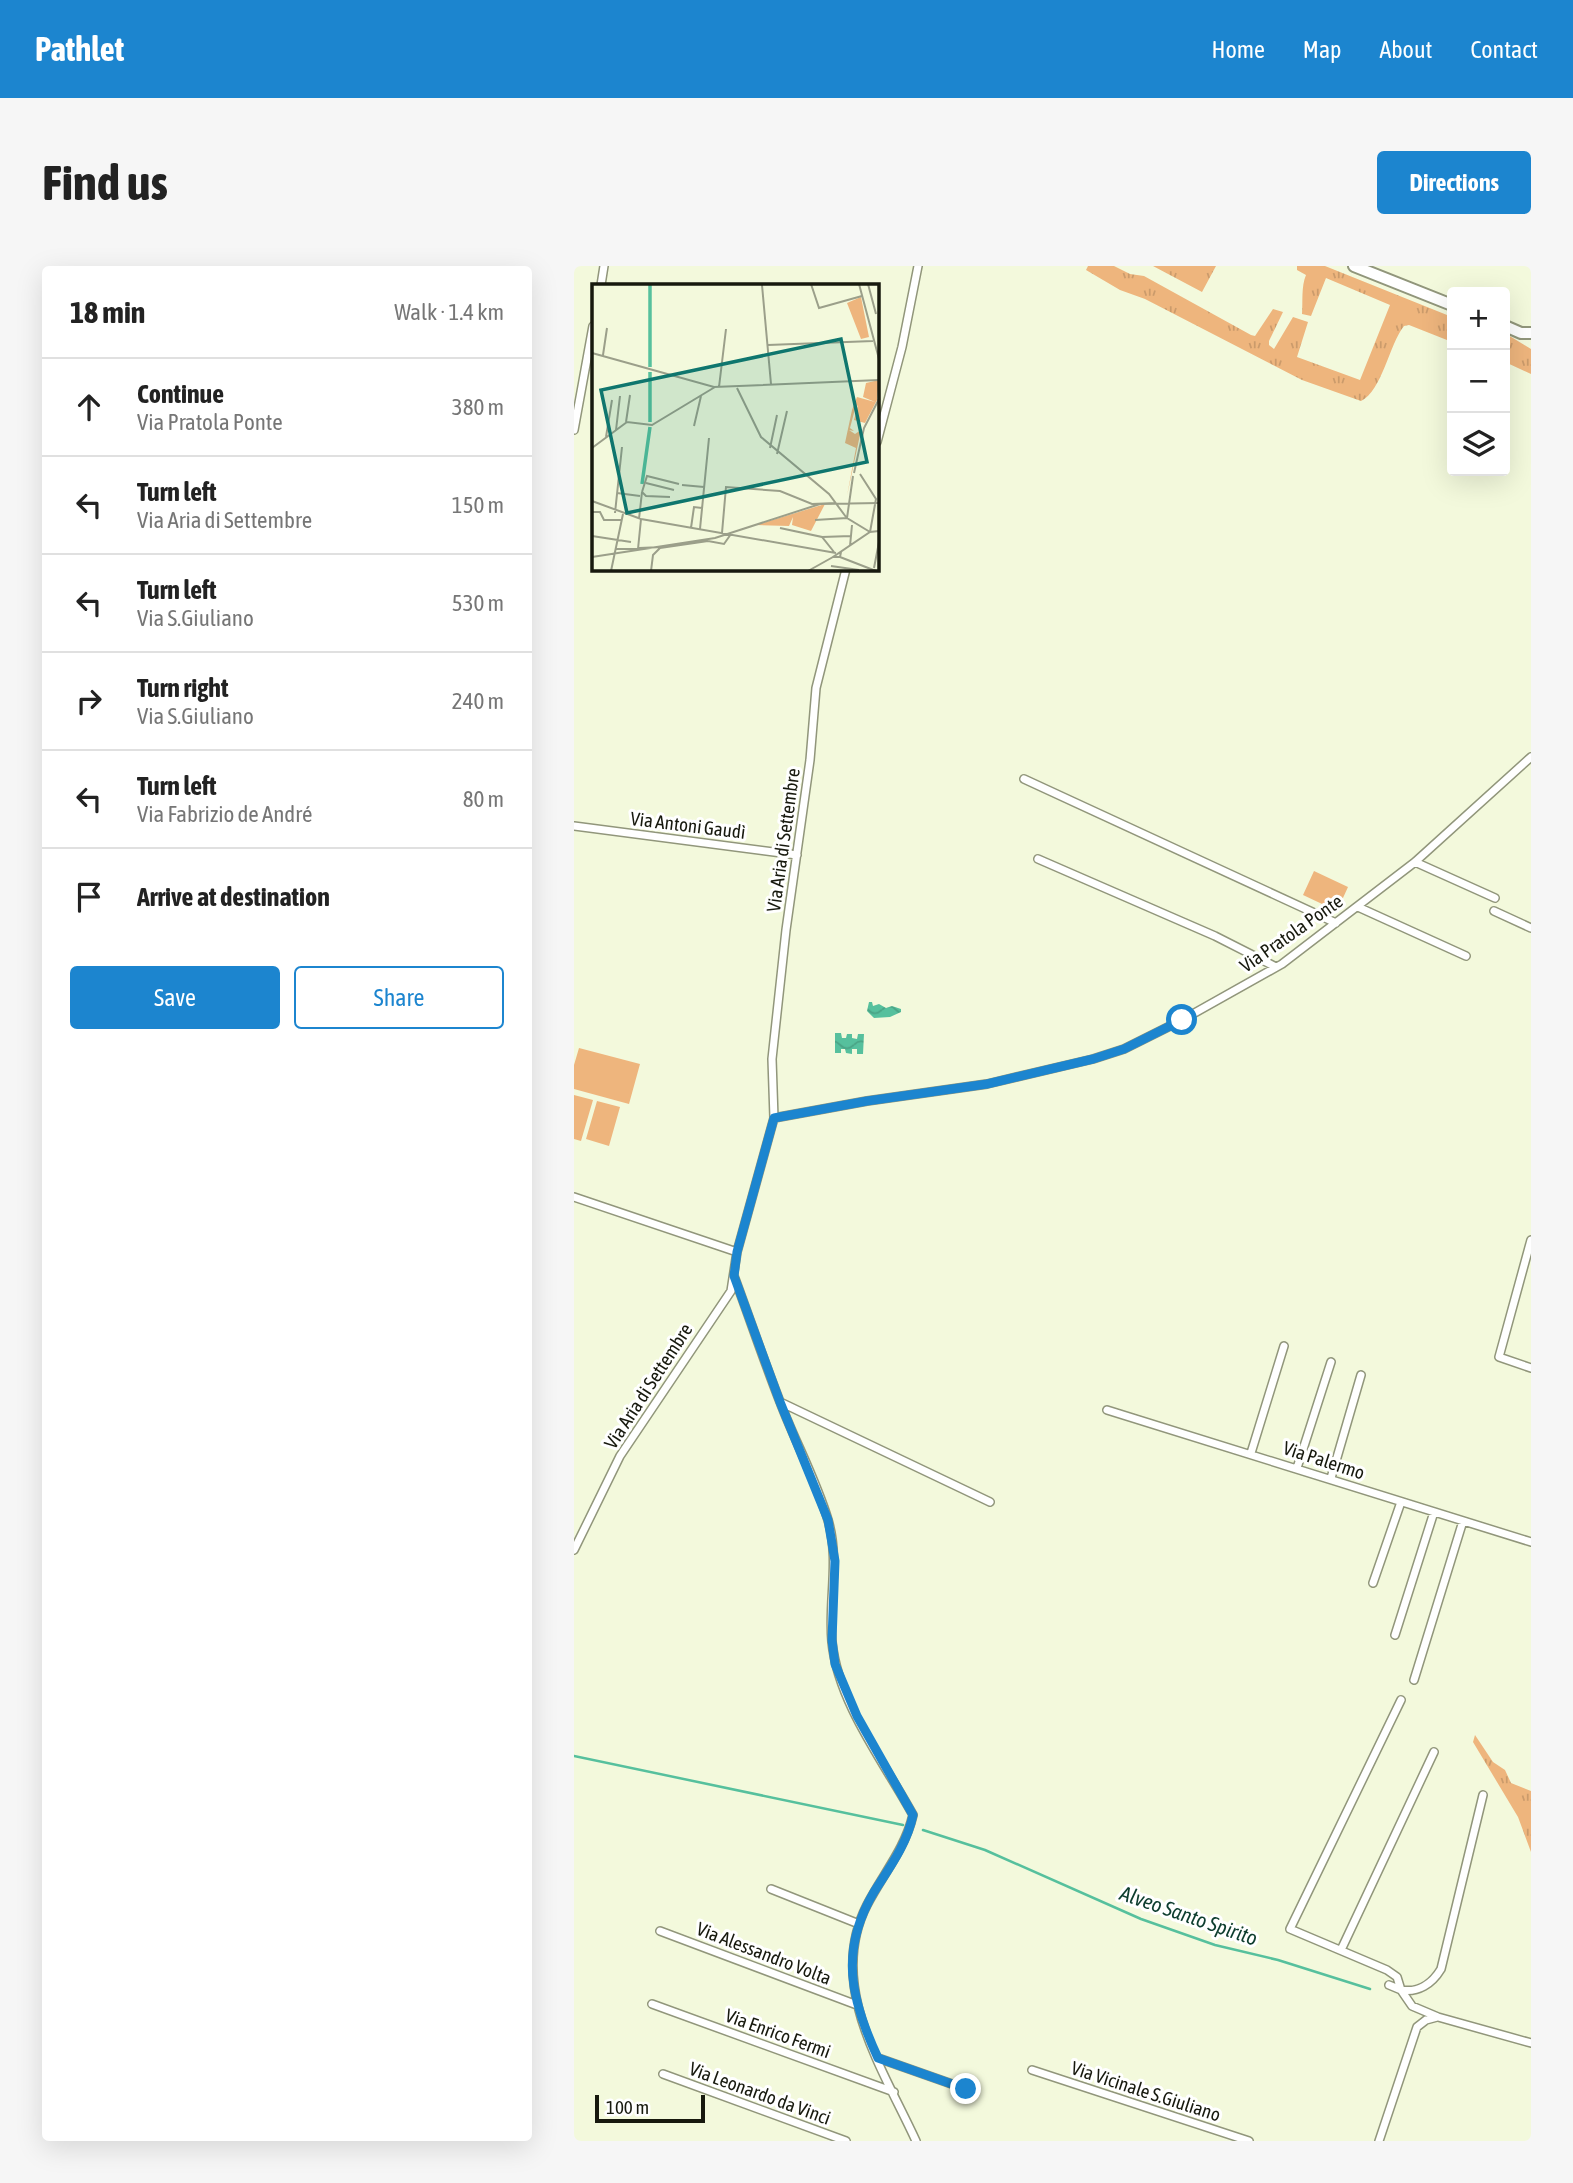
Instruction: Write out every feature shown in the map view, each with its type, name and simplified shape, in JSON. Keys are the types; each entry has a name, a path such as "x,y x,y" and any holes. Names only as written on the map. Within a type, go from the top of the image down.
{"main road":[{"path":"1354,266 1447,303"},
{"path":"1526,333 1531,341"}],"street":[{"path":"601,284 604,266"},
{"path":"878,438 902,347 918,266"},
{"path":"574,430 592,331"},
{"name":"Via Aria di Settembre","path":"574,1550 620,1457 731,1291 737,1252 774,1118 772,1059 786,930 810,760 816,688 846,570"},
{"name":"Via Pratola Ponte","path":"774,1118 987,1084 1124,1049 1276,967 1415,862 1531,757"},
{"path":"1024,779 1336,923"},
{"name":"Via Antoni Gaudì","path":"574,826 797,855"},
{"path":"1038,859 1215,936 1276,967"},
{"path":"1415,862 1495,898"},
{"path":"1358,906 1466,956"},
{"path":"1494,911 1531,928"},
{"path":"574,1197 737,1252"},
{"path":"1531,1240 1499,1357 1531,1368"},
{"path":"734,1276 780,1402 828,1520 835,1561 832,1640 835,1664 857,1716 913,1815 904,1844 866,1906 852,1951 851,1969 863,2025 916,2141"},
{"path":"1251,1453 1284,1346"},
{"path":"1297,1468 1331,1362"},
{"path":"1331,1478 1361,1375"},
{"path":"780,1402 990,1502"},
{"name":"Via Palermo","path":"1107,1409 1531,1542"},
{"path":"1373,1583 1401,1502"},
{"path":"1395,1635 1434,1512"},
{"path":"1414,1680 1463,1521"},
{"path":"1401,1700 1290,1929 1387,1970 1397,1977 1401,1990 1412,2006 1438,2017 1531,2043"},
{"path":"1341,1950 1434,1752"},
{"path":"1389,1984 1409,1992 1435,1979 1441,1969 1483,1795"},
{"path":"771,1889 859,1924"},
{"name":"Via Alessandro Volta","path":"660,1931 857,2005"},
{"name":"Via Enrico Fermi","path":"652,2004 894,2092"},
{"path":"1379,2141 1417,2027 1426,2020 1438,2017"},
{"path":"878,2058 966,2089"},
{"name":"Via Vicinale S.Giuliano","path":"1032,2070 1249,2141"},
{"name":"Via Leonardo da Vinci","path":"663,2074 846,2141"}],"green space":[{"path":"1088,266 1114,266 1130,274 1144,276 1255,336 1273,309 1283,312 1269,341 1269,345 1274,349 1293,317 1308,322 1297,357 1360,380 1390,305 1326,278 1311,316 1302,314 1306,275 1297,270 1297,266 1325,266 1447,315 1447,340 1409,325 1404,326 1380,378 1368,396 1361,401 1302,380 1145,299 1120,290 1086,270"},
{"path":"1153,266 1216,266 1202,292"},
{"path":"1510,336 1531,349 1531,374 1510,364"},
{"path":"1314,871 1348,887 1337,911 1303,895"},
{"path":"579,1048 640,1064 629,1104 574,1089 574,1065"},
{"path":"574,1095 593,1100 581,1141 574,1139"},
{"path":"597,1101 620,1107 609,1146 586,1139"},
{"path":"1475,1735 1493,1762 1505,1770 1511,1783 1531,1791 1531,1852 1518,1817 1473,1742"}],"water":[{"path":"869,1002 872,1002 873,1006 892,1006 901,1009 901,1012 890,1017 874,1018 867,1011"},
{"path":"835,1033 841,1033 842,1038 852,1034 852,1038 857,1039 858,1034 864,1034 863,1054 857,1054 857,1049 852,1049 852,1054 846,1053 845,1049 841,1049 841,1053 835,1053"}],"waterway":[{"name":"Alveo Santo Spirito","path":"574,1756 903,1825"},
{"name":"Alveo Santo Spirito","path":"923,1830 985,1850 1141,1919 1215,1945 1278,1960 1370,1989"}],"route":[{"path":"966,2089 878,2058 863,2025 853,1992 852,1951 859,1924 866,1906 904,1844 913,1815 857,1716 835,1664 832,1640 835,1561 828,1520 780,1402 734,1276 737,1252 774,1118 867,1101 987,1084 1093,1059 1124,1049 1182,1020"}]}
